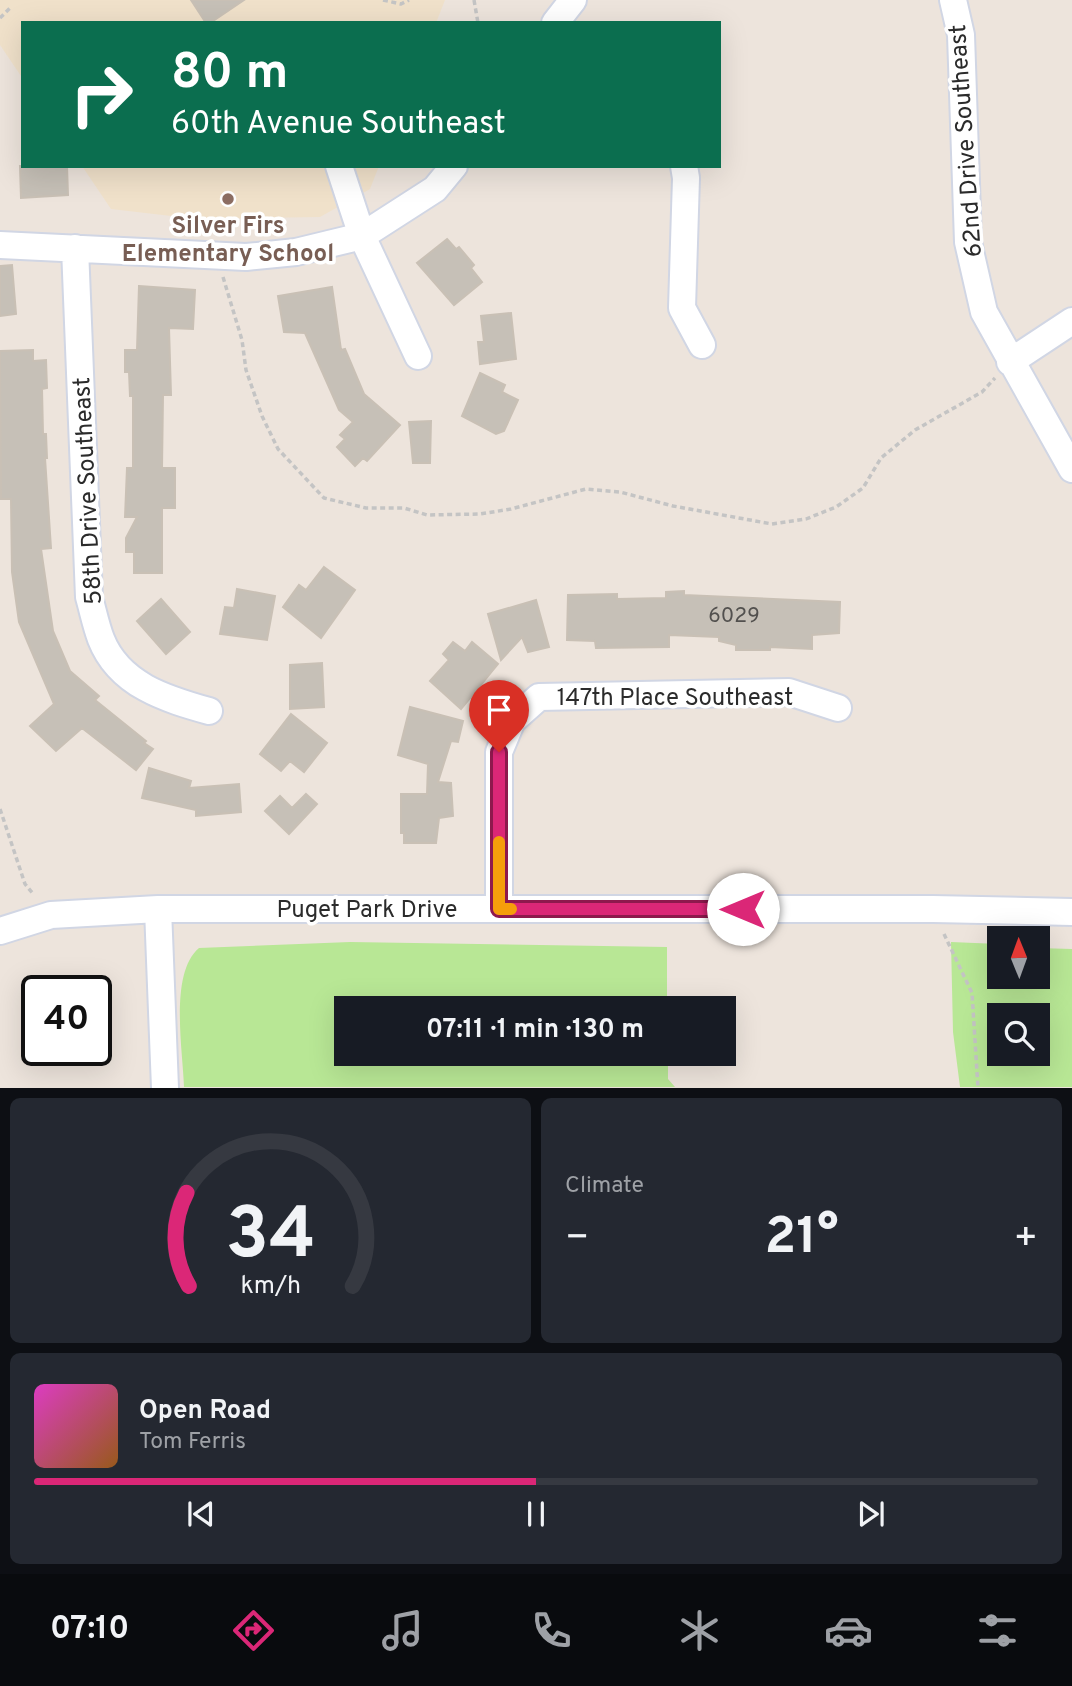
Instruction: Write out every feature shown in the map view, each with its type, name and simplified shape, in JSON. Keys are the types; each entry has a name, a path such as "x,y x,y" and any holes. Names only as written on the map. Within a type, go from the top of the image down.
{"street":[{"path":"557,21 573,0"},
{"name":"62nd Drive Southeast","path":"953,0 961,35 968,242 984,312 1072,469"},
{"path":"340,168 362,236 418,356"},
{"path":"0,245 246,257 296,252 362,236 435,189 452,168"},
{"path":"684,168 682,308 702,345"},
{"name":"58th Drive Southeast","path":"75,248 89,597 102,641 124,674 162,698 209,711"},
{"path":"1010,362 1072,321"},
{"name":"147th Place Southeast","path":"499,909 499,752 512,721 539,697 789,692 838,708"},
{"path":"158,909 165,1087"},
{"name":"Puget Park Drive","path":"0,931 51,915 158,909 933,909 1072,912"}],"path":[{"path":"383,0 401,4 408,0"},
{"path":"474,0 478,21"},
{"path":"0,18 12,6"},
{"path":"218,255 230,306 242,340 246,370 278,449 324,498 366,508 404,508 427,514 480,514 586,489 620,492 673,506 772,524 806,519 836,507 863,488 881,458 915,430 982,391 1010,362"},
{"path":"0,809 25,884 51,915"},
{"path":"933,909 972,993 978,1087"}],"shaded area":[{"path":"0,0 445,0 437,21 21,21 21,76 0,45"},
{"name":"Silver Firs Elementary School","path":"83,168 378,168 370,189 320,217 197,219 111,209"}],"green space":[{"path":"350,942 667,947 667,996 334,996 334,1066 668,1066 668,1079 675,1087 184,1087 180,1034 181,993 190,960 199,948"},
{"path":"951,942 987,944 987,989 1050,989 1050,948 1072,949 1072,1087 960,1087 953,1032"}],"building":[{"path":"191,0 244,0 213,21 205,21"},
{"path":"20,166 67,168 68,195 21,198"},
{"path":"447,239 456,249 459,247 474,265 471,268 482,282 454,305 417,263"},
{"path":"12,265 16,314 0,316 0,266"},
{"path":"139,286 195,290 193,329 169,328 171,395 163,395 162,468 175,468 175,508 162,508 162,573 134,573 134,552 126,552 126,538 137,517 125,517 127,468 133,468 133,396 130,396 129,372 125,372 125,350 137,350"},
{"path":"332,287 341,350 345,349 364,394 400,425 367,461 363,458 355,466 337,447 345,439 340,435 353,422 339,410 305,333 284,332 278,296"},
{"path":"511,313 516,359 480,364 478,342 484,342 481,316"},
{"path":"33,350 33,361 46,360 47,388 42,389 43,434 46,434 51,548 41,549 53,631 70,671 99,696 95,700 153,749 136,770 82,728 56,751 30,726 54,704 19,622 12,572 11,499 1,499 0,351"},
{"path":"480,373 505,385 502,392 518,400 504,431 496,434 462,416"},
{"path":"431,421 430,463 413,463 409,422"},
{"path":"324,567 355,590 321,638 283,607 299,585 306,590"},
{"path":"237,589 275,596 267,640 220,634 225,607 234,608"},
{"path":"684,591 684,595 840,602 839,633 812,635 812,649 770,647 770,650 736,650 736,645 719,641 719,637 669,635 669,647 596,648 595,641 567,640 568,595 617,594 617,599 666,598 666,592"},
{"path":"161,599 190,632 166,654 137,621"},
{"path":"536,600 549,647 528,652 522,637 501,660 488,614"},
{"path":"453,642 465,651 472,642 498,664 461,709 430,681 449,660 443,654"},
{"path":"322,663 324,707 290,709 290,665"},
{"path":"410,707 463,721 458,742 451,741 438,782 451,783 453,816 439,818 436,843 404,843 404,833 401,833 401,794 427,794 428,764 398,755"},
{"path":"291,714 327,743 304,772 290,761 281,771 260,754"},
{"path":"149,768 191,781 189,788 239,784 241,812 196,816 196,810 142,798"},
{"path":"306,794 317,804 289,834 265,811 280,796 292,808"}],"slow traffic":[{"path":"499,842 499,909 511,909"}],"place":[{"name":"Silver Firs Elementary School","path":"228,199"}],"route":[{"path":"499,752 499,909 743,909"}]}
